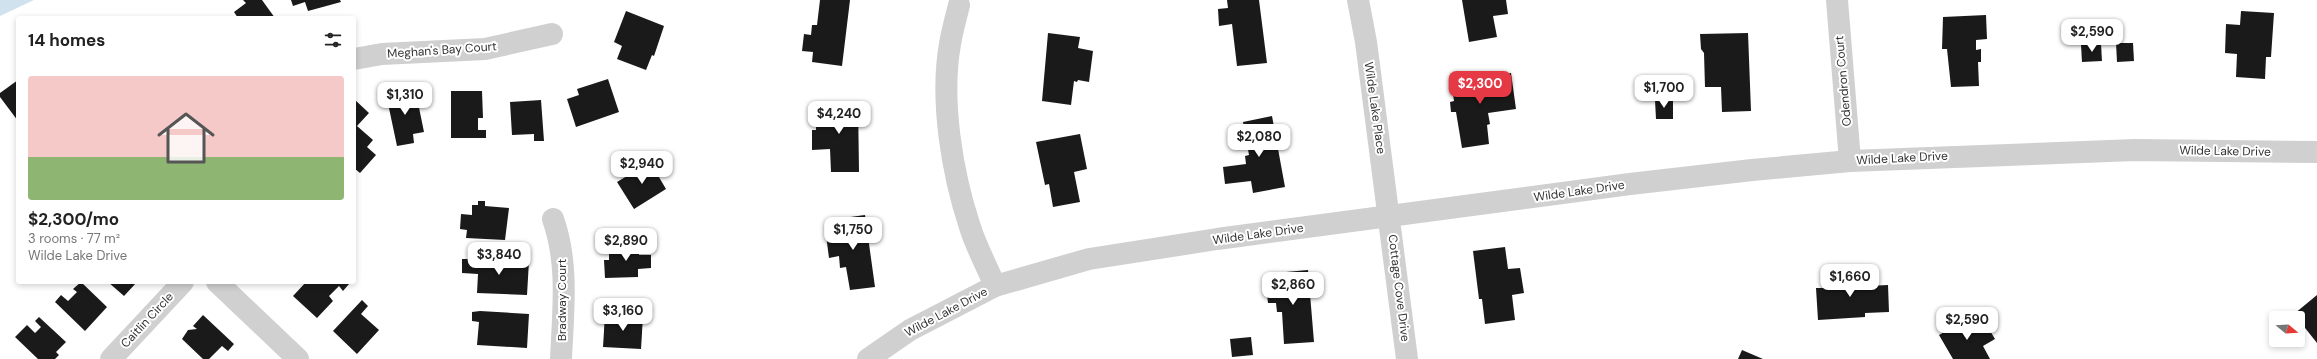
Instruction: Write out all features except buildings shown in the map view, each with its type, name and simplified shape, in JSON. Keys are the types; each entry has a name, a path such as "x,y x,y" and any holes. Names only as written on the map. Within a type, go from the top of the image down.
{"street":[{"name":"Wilde Lake Place","path":"1358,0 1389,216"},
{"name":"Odendron Court","path":"1837,0 1850,161"},
{"path":"959,5 949,45 947,84 949,129 957,182 970,228 995,286"},
{"name":"Meghan's Bay Court","path":"356,58 382,54 485,49 552,34"},
{"name":"Wilde Lake Drive","path":"868,359 910,330 995,286 1089,259 1217,239 1706,175 1850,161 2135,150 2317,152"},
{"name":"Cottage Cove Drive","path":"1389,216 1407,359"},
{"name":"Bradway Court","path":"553,219 560,239 564,272 562,359"},
{"name":"Caitlin Circle","path":"111,359 181,284"},
{"path":"219,284 298,359"}],"water":[{"path":"0,0 34,0 0,16"}]}
